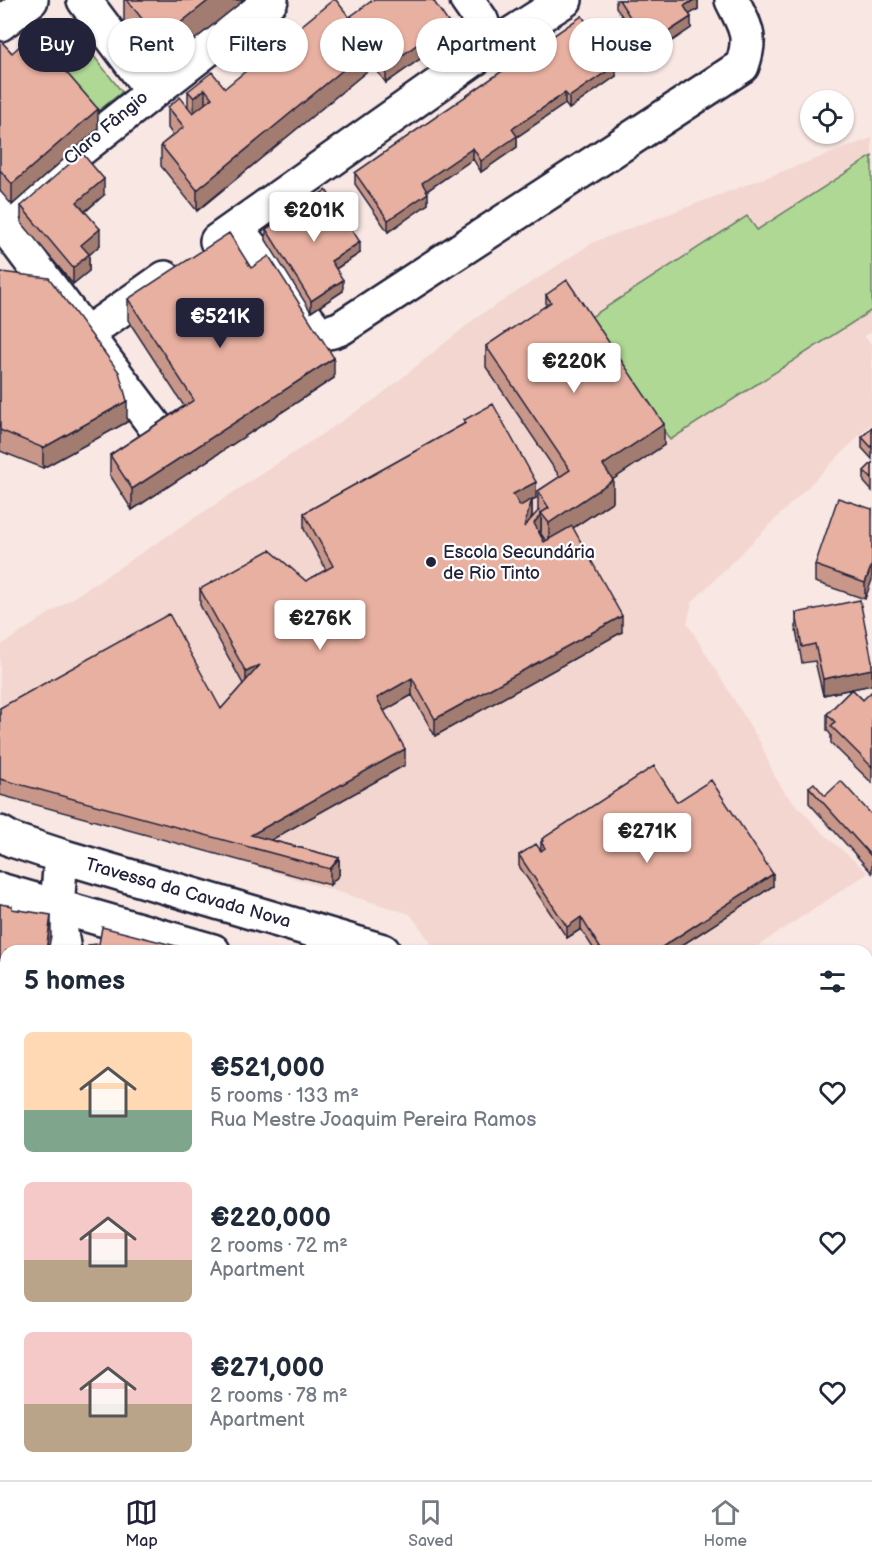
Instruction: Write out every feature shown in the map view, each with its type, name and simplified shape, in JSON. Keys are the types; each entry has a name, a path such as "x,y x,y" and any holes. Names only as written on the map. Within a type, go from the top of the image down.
{"street":[{"path":"0,24 31,0"},
{"name":"Claro Fângio","path":"2,227 153,92 84,0"},
{"path":"153,92 272,0"},
{"path":"467,0 480,18"},
{"path":"537,18 565,0"},
{"path":"236,228 316,330 323,333 341,328 742,66 748,50 747,32 732,0"},
{"path":"86,334 456,72"},
{"path":"2,227 160,433"},
{"name":"Travessa da Cavada Nova","path":"0,833 12,840 61,856 363,945"},
{"name":"Travessa da Cavada Nova","path":"61,856 57,907 63,945"},
{"path":"0,890 192,945"}],"shaded area":[{"name":"Escola Secundária de Rio Tinto","path":"872,138 872,332 864,336 872,345 872,423 692,602 687,623 760,742 774,775 785,793 823,833 868,873 759,945 433,945 410,914 0,788 0,646 377,398 476,318 594,242"}],"green space":[{"path":"96,59 122,92 88,119 51,72 96,72"},
{"path":"872,156 872,310 670,440 591,317 747,216 757,230"}],"building":[{"path":"127,0 209,0 186,18 141,18"},
{"path":"333,0 336,0 350,18 320,18 320,72 340,72 197,190 161,145 184,127 168,107 180,97 193,113 212,98 205,89 194,98 188,91 212,72 225,88 245,72 308,72 308,20"},
{"path":"373,0 433,0 445,18 416,18 416,45 404,54 404,18 352,18 351,16"},
{"path":"619,0 694,0 684,6 691,17 673,29 673,18 631,18"},
{"path":"569,25 569,72 606,72 569,97 565,93 512,129 517,136 481,161 473,148 422,183 428,193 388,220 355,173 501,72 557,72 557,33"},
{"path":"0,40 12,53 18,48 18,72 66,72 98,109 12,184 0,170"},
{"path":"82,153 104,179 77,202 100,229 81,245 89,254 73,268 21,206"},
{"path":"326,190 360,242 331,261 343,280 311,301 266,229"},
{"path":"229,233 251,268 269,256 334,358 132,489 110,455 194,400 128,299"},
{"path":"1,272 49,278 119,372 127,401 43,448 0,430"},
{"path":"567,280 664,424 603,465 613,480 549,523 541,513 549,508 538,491 570,470 486,346 551,302 546,295"},
{"path":"493,404 536,482 513,494 520,506 532,499 524,527 539,510 541,514 534,523 544,542 572,526 622,616 435,719 412,678 377,698 405,749 251,835 339,858 330,869 0,779 0,708 169,614 221,709 260,665 246,672 200,589 270,550 306,581 333,566 304,513 466,423 464,420"},
{"path":"872,427 872,448 862,437"},
{"path":"872,463 872,479 864,471"},
{"path":"838,498 872,509 872,564 865,583 815,565"},
{"path":"860,600 872,669 823,679 815,644 802,647 796,613"},
{"path":"852,689 863,700 872,693 872,767 831,726 835,722 827,714"},
{"path":"654,766 677,802 711,780 773,874 665,945 598,945 581,917 567,927 519,855 536,844 541,851 545,848 541,842 542,839"},
{"path":"841,781 872,815 872,857 809,787 814,783 825,796"},
{"path":"0,904 12,906 12,909 51,915 47,945 0,945"},
{"path":"102,927 172,945 88,945 99,944"}],"place":[{"name":"Escola Secundária de Rio Tinto","path":"431,562"}]}
